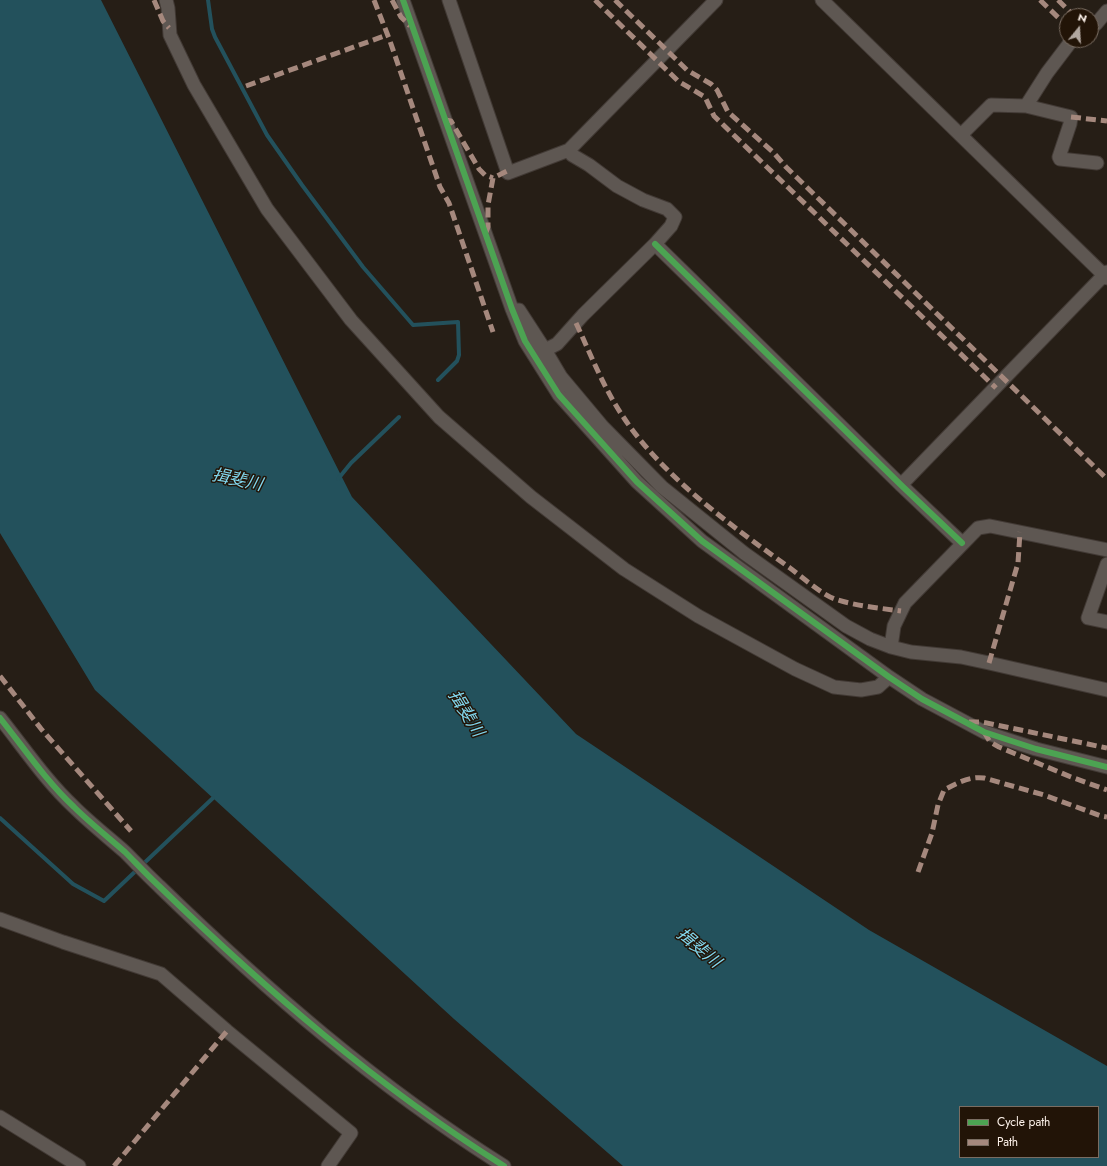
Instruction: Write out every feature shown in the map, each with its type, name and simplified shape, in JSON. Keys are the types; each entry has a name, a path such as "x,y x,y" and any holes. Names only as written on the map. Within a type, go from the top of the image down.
{"street":[{"path":"166,0 170,35 194,85 268,208 351,320 439,417 530,497 624,569 698,616 795,669 834,687 861,690 878,687 889,677"},
{"path":"403,0 512,309 525,341 559,395 637,482 702,541 889,677 922,698 984,732 1036,749 1107,767"},
{"path":"449,0 508,173 569,150 716,0"},
{"path":"822,0 1106,275 901,485"},
{"path":"1099,20 1107,11"},
{"path":"1026,106 1047,73 1066,48"},
{"path":"961,135 991,105 1026,106 1071,117 1059,157 1060,159 1097,163"},
{"path":"545,350 557,344 583,315 655,244 671,226 674,217 667,209 643,200 617,186 572,155 569,150"},
{"path":"655,244 962,543"},
{"path":"512,309 519,310 561,377 597,420 662,487 744,553 846,626 891,647 911,652 961,657 989,662 1107,690"},
{"path":"891,647 894,626 905,603 978,528 990,526 1107,550"},
{"path":"1107,564 1088,618 1107,622"},
{"path":"0,718 49,781 73,807 125,853 207,932 323,1036 418,1109 504,1166"},
{"path":"0,919 63,942 161,974 227,1031 351,1133 328,1166"},
{"path":"0,1117 79,1166"}],"water":[{"name":"揖斐川","path":"0,0 101,0 352,497 576,734 869,930 1107,1066 1107,1166 623,1166 454,1019 95,690 0,533"}],"waterway":[{"path":"208,0 212,29 215,37 267,135 363,267 413,325 458,322 459,355 457,361 438,380"},
{"path":"338,479 351,463 399,417"},
{"path":"0,818 73,884 104,901 213,798"}],"marked path":[{"path":"154,0 163,21 169,28"},
{"path":"374,0 390,41 440,187 449,203 493,332"},
{"path":"392,0 401,17 410,26"},
{"path":"595,0 678,81 705,97 714,116 996,388"},
{"path":"615,0 687,70 711,84 717,90 728,112 773,152 786,167 1107,479"},
{"path":"1040,0 1059,18"},
{"path":"1058,0 1066,8"},
{"path":"246,86 387,35"},
{"path":"1071,117 1107,121"},
{"path":"445,120 451,121 479,169 485,175 493,178"},
{"path":"486,232 488,227 488,205 493,178 507,171"},
{"path":"576,323 604,384 624,418 658,461 700,500 746,536 830,597 859,605 901,611"},
{"path":"989,663 1018,563 1020,532"},
{"path":"0,676 42,730 131,831"},
{"path":"969,722 982,722 1107,748"},
{"path":"984,732 990,742 999,747 1071,777 1107,790"},
{"path":"918,872 932,833 938,805 944,790 969,779 984,778 1044,795 1107,817"},
{"path":"114,1166 227,1031"}],"cycle path":[{"path":"403,0 512,309 525,341 559,395 637,482 702,541 889,677 922,699 984,732 1036,749 1107,767"},
{"path":"655,244 962,543"},
{"path":"0,718 64,797 86,819 125,852 240,962 367,1070 457,1136 504,1166"}]}
